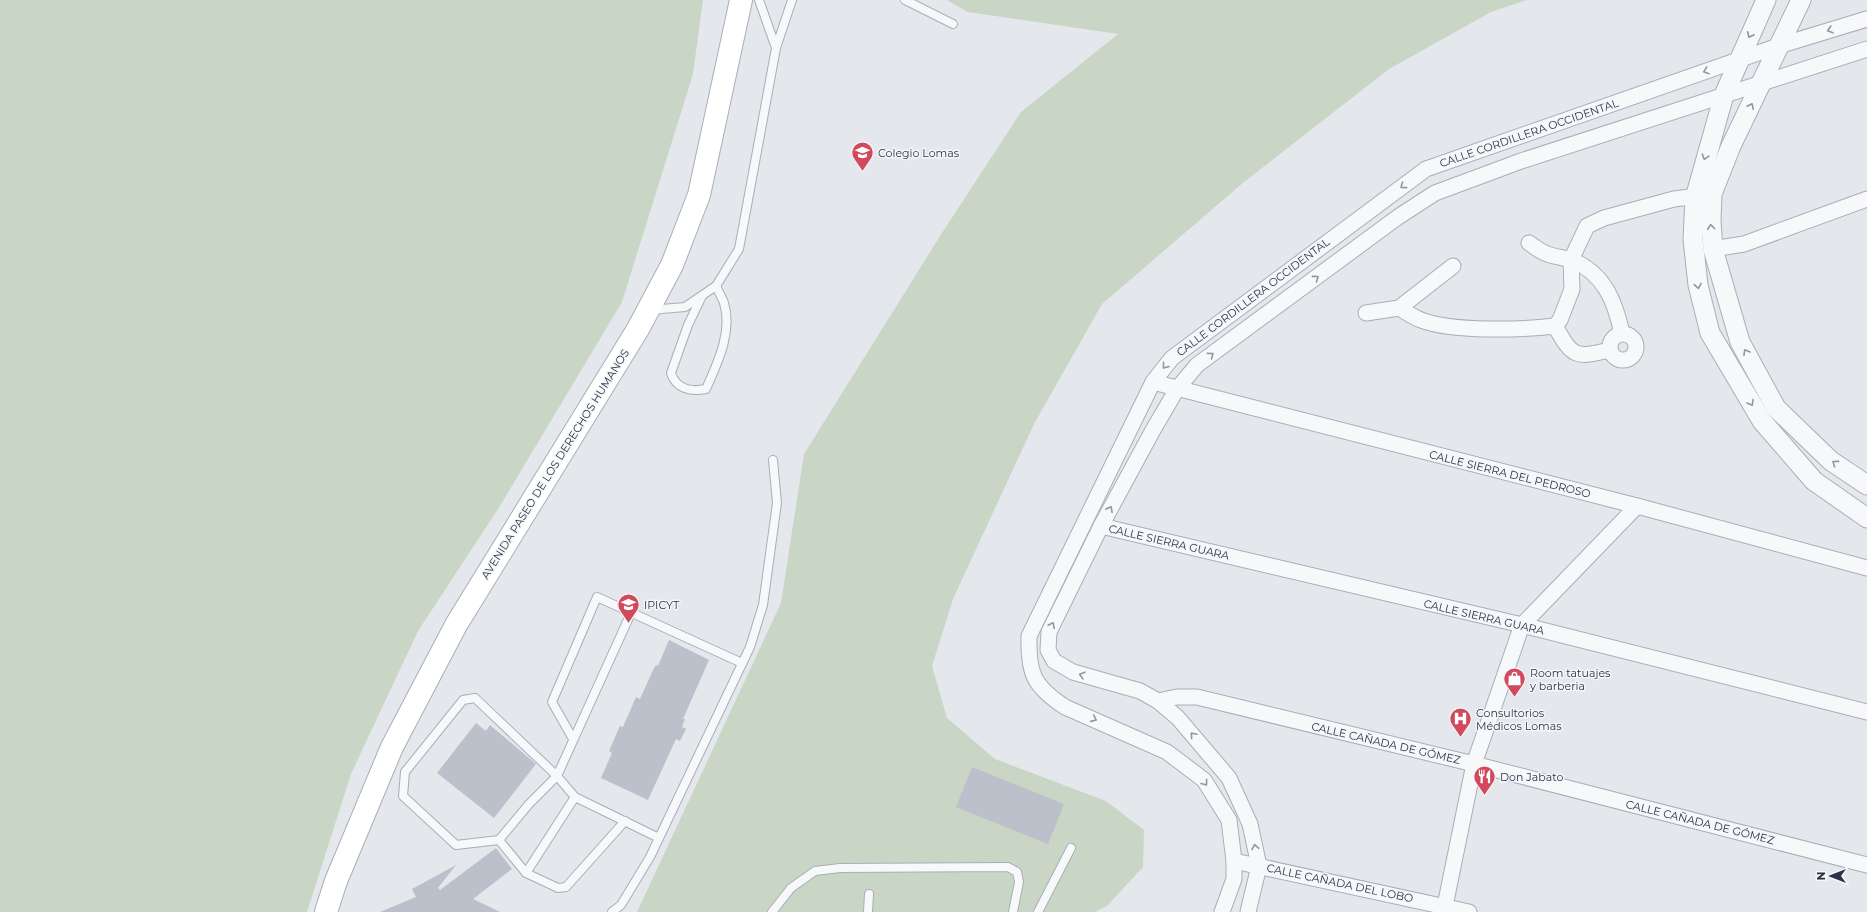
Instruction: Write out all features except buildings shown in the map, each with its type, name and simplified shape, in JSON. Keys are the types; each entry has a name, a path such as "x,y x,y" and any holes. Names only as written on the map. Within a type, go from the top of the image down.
{"main road":[{"name":"AVENIDA PASEO DE LOS DERECHOS HUMANOS","path":"326,912 336,881 392,747 456,624 638,329 672,265 699,195 741,0"}],"street":[{"path":"1766,0 1724,95 1704,196 1693,239 1698,285 1710,333 1762,421 1814,481 1867,518"},
{"path":"1801,0 1731,146 1704,196 1711,221 1713,249 1740,342 1776,408 1831,461 1867,485"},
{"name":"CALLE CORDILLERA OCCIDENTAL","path":"1222,912 1234,879 1234,861 1229,820 1204,780 1167,752 1065,706 1049,696 1038,685 1031,672 1028,658 1029,636 1153,382 1172,358 1426,169 1778,46 1867,19"},
{"name":"CALLE CORDILLERA OCCIDENTAL","path":"1248,912 1259,866 1250,824 1229,778 1178,718 1158,701 1140,691 1072,672 1054,662 1048,650 1049,632 1101,526 1177,389 1197,365 1398,217 1435,193 1521,161 1867,49"},
{"path":"1426,169 1435,193"},
{"path":"1399,308 1421,320 1455,327 1532,329 1555,326 1560,320 1572,289 1571,260 1587,226 1604,218 1666,201 1704,196"},
{"path":"1713,249 1744,244 1867,199"},
{"path":"1529,243 1544,253 1571,260 1587,268 1606,288 1615,305 1622,333"},
{"path":"1366,313 1399,308 1453,266"},
{"path":"1555,326 1566,346 1575,354 1586,355 1610,350"},
{"path":"1622,333 1630,335 1636,346 1634,355 1627,360 1618,360 1614,357 1610,350 1610,342 1613,338 1622,333"},
{"name":"CALLE SIERRA DEL PEDROSO","path":"1153,382 1637,506 1867,568"},
{"path":"1445,906 1474,764 1522,625 1637,506"},
{"name":"CALLE SIERRA GUARA","path":"1101,526 1522,625 1867,712"},
{"name":"CALLE CAÑADA DE GÓMEZ","path":"1158,701 1177,697 1197,697 1474,764 1867,865"},
{"name":"CALLE CAÑADA DEL LOBO","path":"1234,861 1469,912"}],"lane":[{"path":"759,0 776,48"},
{"path":"648,310 685,307 703,295 716,286 739,249 776,48 792,0"},
{"path":"905,0 953,24"},
{"path":"703,295 688,325 671,373 677,383 694,392 706,389 716,365 725,336 726,320 724,303 716,286"},
{"path":"612,912 624,899 650,857 750,647 763,605 777,503 773,460"},
{"path":"573,739 552,702 597,597 742,663"},
{"path":"631,613 557,776 529,804 499,840 456,845 403,796 405,772 463,700 475,698 557,776 575,797 659,838"},
{"path":"526,873 575,797"},
{"path":"499,840 526,873 558,888 566,887 625,821"},
{"path":"1038,912 1071,848"},
{"path":"772,912 791,888 815,871 840,868 1001,867 1008,867 1017,872 1019,882 1013,912"},
{"path":"868,912 869,894"}],"green space":[{"path":"0,0 703,0 693,74 622,302 500,506 418,631 351,774 307,912 0,912"},
{"path":"947,0 1527,0 1491,12 1389,69 1244,182 1102,304 1034,424 953,599 932,666 947,718 995,759 1106,801 1144,830 1143,867 1107,906 1095,912 637,912 781,603 804,454 942,233 1021,112 1118,34 968,12"}],"place":[{"name":"Colegio Lomas","path":"862,172"},
{"name":"IPICYT","path":"629,624"},
{"name":"Room tatuajes y barberia","path":"1515,698"},
{"name":"Consultorios Médicos Lomas","path":"1461,738"},
{"name":"Don Jabato","path":"1485,796"}]}
